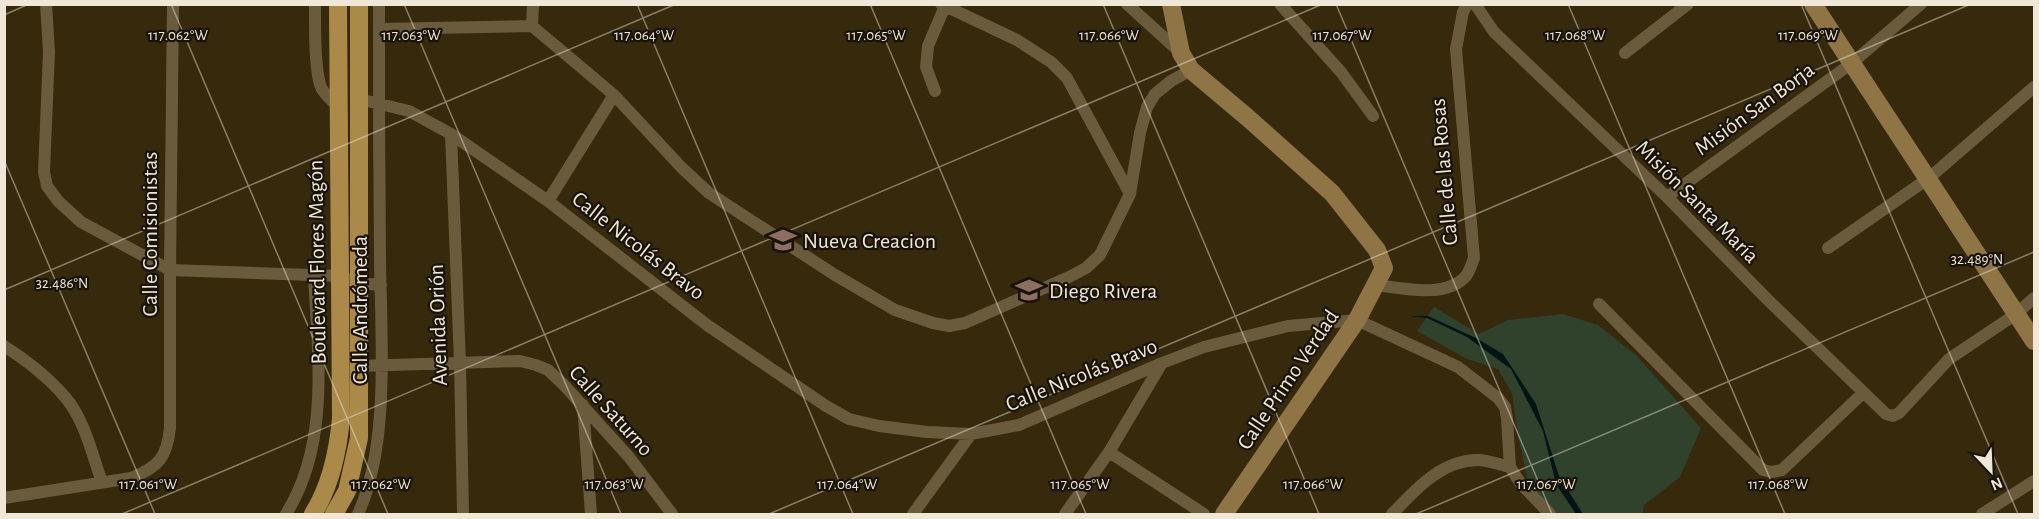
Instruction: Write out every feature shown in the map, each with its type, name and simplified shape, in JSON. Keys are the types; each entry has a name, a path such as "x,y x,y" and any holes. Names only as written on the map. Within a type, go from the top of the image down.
{"main road":[{"name":"Boulevard Flores Magón","path":"313,514 321,501 332,471 338,447 341,418 338,4"},
{"name":"Boulevard Flores Magón","path":"334,514 347,491 359,438 359,4"}],"street":[{"path":"46,4 49,52 44,172 48,186 58,201 81,222 170,270 340,276 358,283 381,285"},
{"name":"Calle Comisionistas","path":"102,482 131,478 147,472 159,462 168,445 170,428 173,4"},
{"path":"315,4 319,81 327,97 338,106"},
{"name":"Calle Andrómeda","path":"358,514 372,473 378,439 381,365 379,4"},
{"path":"532,26 533,4"},
{"path":"1127,4 1182,53"},
{"path":"379,30 532,26 614,95 682,168 709,193 826,269 895,310 949,326 965,323 1086,268 1100,255 1130,194 1140,133 1147,107 1155,94 1191,70 1182,53 1171,4"},
{"path":"1280,4 1341,72 1373,116"},
{"name":"Calle de las Rosas","path":"1376,285 1425,292 1449,287 1466,276 1474,258 1456,49 1463,12 1467,4"},
{"name":"Misión Santa María","path":"1475,4 1494,32 1666,197 1886,414 1893,416 1899,413 1949,358 2016,314"},
{"path":"1624,53 1688,4"},
{"path":"1813,4 2034,341"},
{"name":"Misión San Borja","path":"1666,197 1852,63 1921,4"},
{"path":"934,91 926,67 928,46 943,5 1017,40 1051,62 1067,78 1130,194"},
{"name":"Calle Primo Verdad","path":"1191,70 1332,193 1377,250 1384,268 1357,320 1224,514"},
{"path":"1828,248 1929,178 2034,87"},
{"path":"548,201 614,95"},
{"name":"Calle Nicolás Bravo","path":"359,99 409,111 451,134 548,201 707,325 826,406 849,418 879,426 927,432 971,434 1019,425 1204,347 1288,326 1357,320 1458,367 1498,398 1505,408 1507,419 1510,467"},
{"name":"Avenida Orión","path":"451,134 463,514"},
{"path":"286,514 305,473 315,430 319,375 314,276"},
{"path":"2016,314 2034,298"},
{"path":"1599,304 1763,470 1772,472 1782,470 1863,393"},
{"path":"4,346 25,360 66,398 79,419 102,482 4,498"},
{"name":"Calle Saturno","path":"359,366 520,361 548,370 583,405 629,458 672,514"},
{"path":"1065,514 1109,452 1162,363"},
{"path":"583,405 591,514"},
{"path":"913,514 971,434"},
{"path":"359,438 378,439"},
{"path":"1109,452 1204,514"},
{"path":"1392,514 1420,484 1449,466 1464,461 1480,460 1510,467 1521,484 1550,514"},
{"path":"1982,514 2034,481"}],"green space":[{"path":"1434,307 1479,334 1508,320 1563,314 1598,325 1637,356 1701,428 1680,477 1644,505 1643,514 1555,514 1530,490 1518,436 1512,393 1498,369 1465,358 1417,331"}],"shaded area":[{"path":"1410,316 1428,316 1476,338 1503,354 1536,404 1559,476 1583,514 1576,514 1556,484 1543,431 1511,369 1467,337 1427,318"}],"place":[{"name":"Nueva Creacion","path":"783,240"},
{"name":"Diego Rivera","path":"1029,290"}]}
